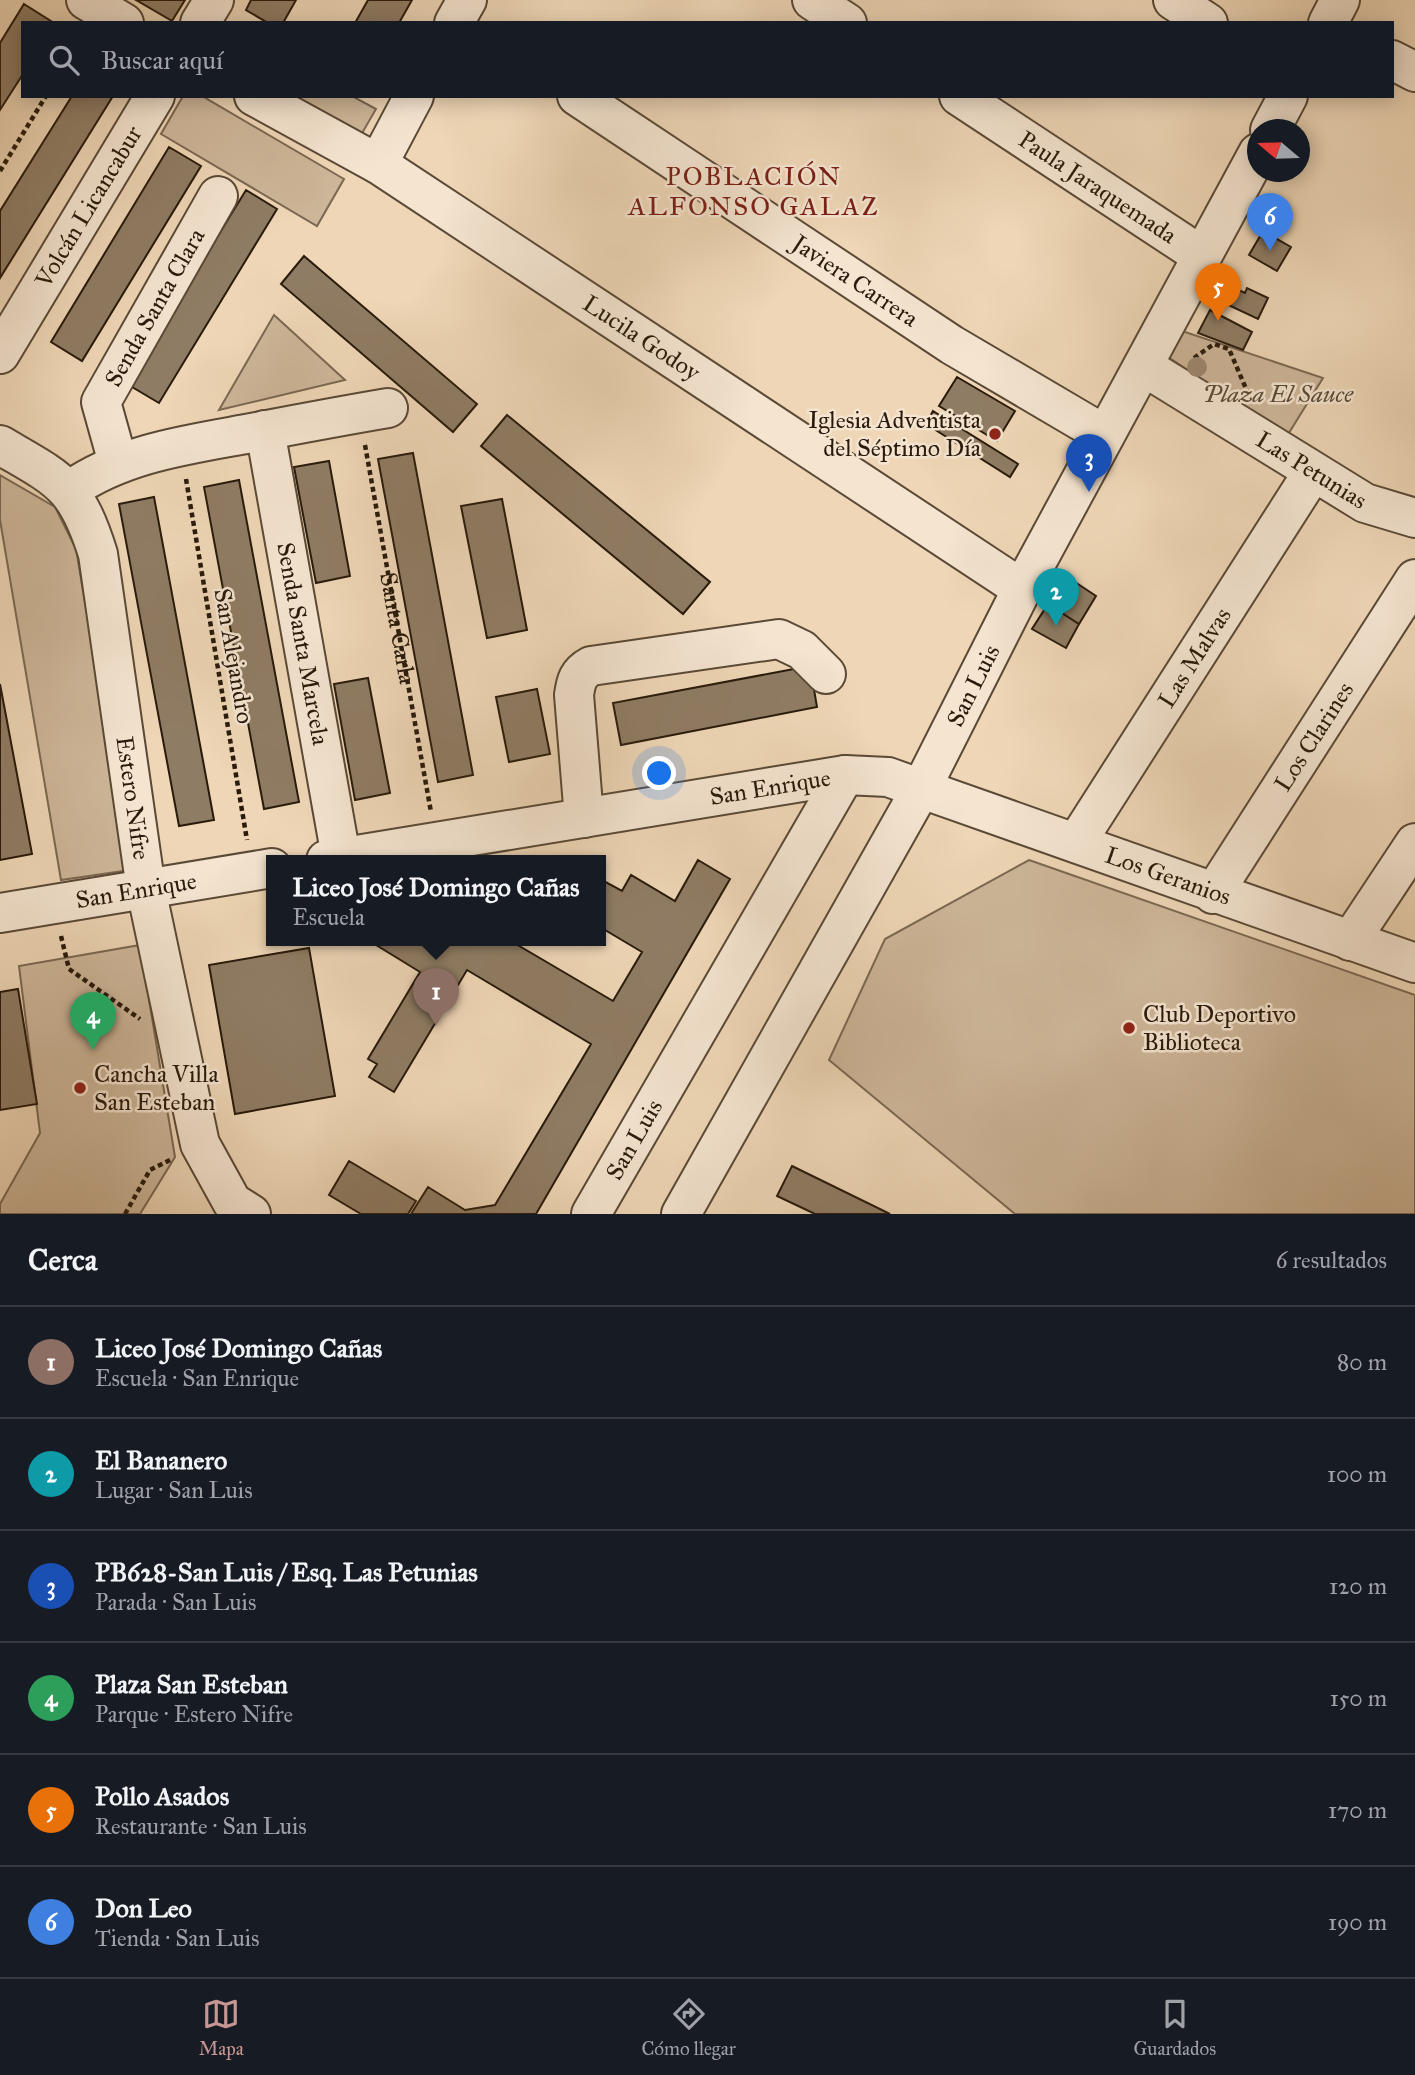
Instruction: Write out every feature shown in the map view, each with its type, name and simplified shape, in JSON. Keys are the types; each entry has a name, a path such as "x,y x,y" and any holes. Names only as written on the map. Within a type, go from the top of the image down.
{"street":[{"path":"86,0 121,21"},
{"path":"201,21 214,0"},
{"path":"812,0 844,21"},
{"path":"1173,0 1205,21"},
{"path":"1329,21 1340,0"},
{"path":"1394,61 1415,72"},
{"name":"Volcán Licancabur","path":"0,354 154,98"},
{"name":"Lucila Godoy","path":"258,98 378,164 1022,589"},
{"path":"378,164 413,98"},
{"name":"Javiera Carrera","path":"580,98 953,345 1105,435"},
{"name":"Paula Jaraquemada","path":"961,98 1202,256"},
{"path":"1276,119 1287,98"},
{"name":"San Luis","path":"681,1214 922,787 1022,589 1105,435 1157,374 1202,256 1247,173"},
{"name":"Senda Santa Clara","path":"118,463 101,402 218,196"},
{"name":"Las Petunias","path":"1157,374 1365,503 1415,518"},
{"path":"69,490 90,475 118,463 181,446 374,410"},
{"name":"Senda Santa Marcela","path":"265,430 333,855"},
{"name":"Estero Nifre","path":"0,445 49,474 69,490 88,520 98,554 146,889 200,1144 232,1202 251,1214"},
{"name":"Las Malvas","path":"1076,843 1313,472"},
{"name":"Los Clarines","path":"1213,894 1415,579"},
{"path":"583,818 574,695 575,681 582,671 591,666 779,639 802,650 826,674"},
{"name":"San Luis","path":"590,1214 845,775"},
{"name":"San Enrique","path":"358,855 845,775 888,777 922,787"},
{"name":"Los Geranios","path":"922,787 1213,894 1415,963"},
{"path":"1350,941 1415,843"},
{"name":"San Enrique","path":"0,913 262,870"}],"path":[{"path":"0,171 45,98"},
{"path":"1157,374 1179,369 1214,344 1229,349 1251,398"},
{"name":"Santa Carla","path":"374,410 437,842"},
{"name":"San Alejandro","path":"181,446 262,870"},
{"path":"54,904 69,969 179,1046"},
{"path":"125,1214 150,1170 200,1144"}],"green space":[{"path":"182,98 205,98 344,179 317,226 161,134"},
{"path":"294,98 356,98 376,109 361,135"},
{"path":"274,315 345,380 219,410"},
{"name":"Plaza El Sauce","path":"1182,331 1323,378 1287,436 1168,357"},
{"path":"0,475 55,507 76,549 130,870 61,880 0,520"},
{"name":"Club Deportivo Biblioteca","path":"1029,860 1415,995 1415,1214 1015,1214 829,1060 885,939"},
{"path":"140,945 175,1157 140,1214 0,1214 0,1204 40,1133 19,966"}],"building":[{"path":"136,0 185,0 172,21"},
{"path":"251,0 296,0 284,21 265,21 246,10"},
{"path":"368,0 412,0 400,21 356,21"},
{"path":"24,4 51,21 21,21 21,77 0,110 0,43"},
{"path":"71,98 112,98 0,278 0,211"},
{"path":"169,147 201,166 82,361 51,342"},
{"path":"246,190 277,209 159,403 127,384"},
{"path":"1263,231 1291,247 1277,271 1249,255"},
{"path":"304,256 477,404 453,432 281,284"},
{"path":"1230,286 1245,293 1247,288 1268,298 1258,319 1222,302"},
{"path":"1210,310 1252,332 1243,350 1198,333"},
{"path":"957,377 1015,411 997,441 939,406"},
{"path":"933,411 1018,464 1010,477 926,424"},
{"path":"507,415 710,582 683,614 481,446"},
{"path":"413,453 473,775 438,782 378,459"},
{"path":"329,461 350,576 316,583 294,467"},
{"path":"239,480 299,802 264,809 204,487"},
{"path":"154,497 214,820 179,826 119,504"},
{"path":"502,499 527,630 487,638 461,506"},
{"path":"1066,576 1096,596 1079,624 1048,604"},
{"path":"1048,604 1079,624 1066,648 1032,629"},
{"path":"810,666 817,707 621,745 613,703"},
{"path":"368,678 390,793 355,800 334,684"},
{"path":"0,684 32,854 0,860"},
{"path":"537,689 550,754 509,762 496,697"},
{"path":"698,860 730,879 536,1214 411,1214 428,1187 465,1210 495,1205 591,1044 467,970 394,1092 369,1077 377,1064 368,1059 420,972 378,946 519,946 613,1001 642,952 606,931 606,882 622,891 631,875 675,901"},
{"path":"309,948 335,1096 235,1114 209,965"},
{"path":"18,989 37,1104 0,1110 0,992"},
{"path":"349,1161 416,1201 408,1214 361,1214 329,1195"},
{"path":"792,1166 890,1214 815,1214 777,1196"}],"place":[{"name":"Don Leo","path":"1270,251"},
{"name":"Pollo Asados","path":"1218,321"},
{"name":"Iglesia Adventista del Séptimo Día","path":"995,434"},
{"name":"PB628-San Luis / Esq. Las Petunias","path":"1089,492"},
{"name":"El Bananero","path":"1056,626"},
{"name":"Liceo José Domingo Cañas","path":"436,1026"},
{"name":"Club Deportivo Biblioteca","path":"1129,1028"},
{"name":"Plaza San Esteban","path":"93,1050"},
{"name":"Cancha Villa San Esteban","path":"80,1088"}],"district":[{"name":"POBLACIÓN ALFONSO GALAZ","path":"754,191"}]}
